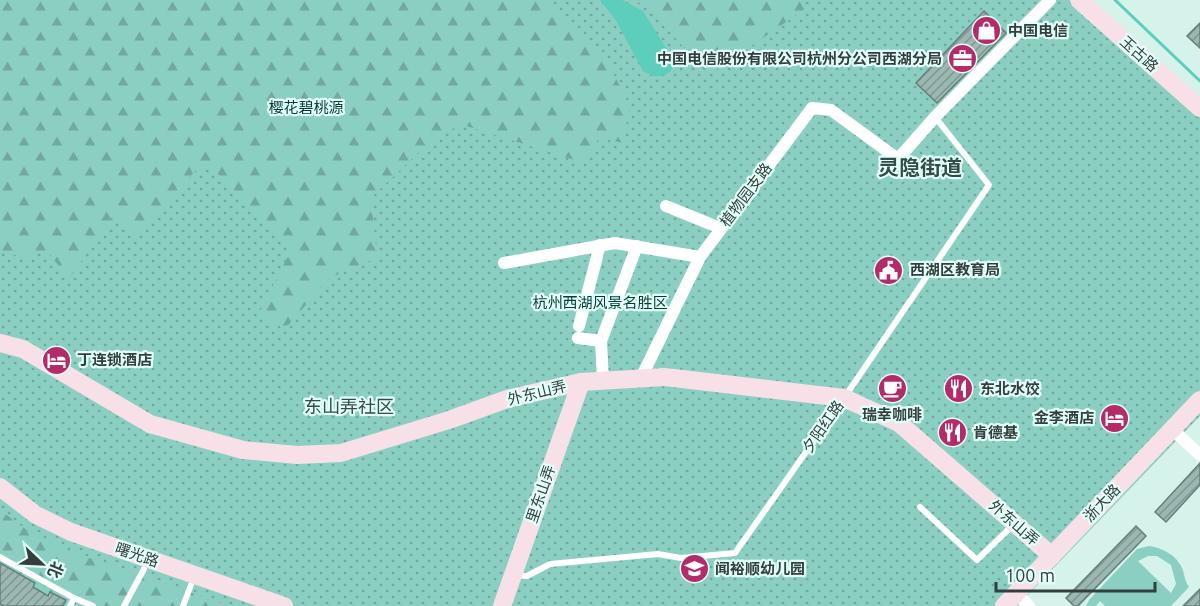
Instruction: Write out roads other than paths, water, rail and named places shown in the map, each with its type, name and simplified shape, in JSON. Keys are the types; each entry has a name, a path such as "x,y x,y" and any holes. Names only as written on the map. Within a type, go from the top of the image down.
{"street":[{"path":"935,117 1050,0"},
{"name":"玉古路","path":"1079,0 1200,108"},
{"name":"植物园支路","path":"641,378 700,257 812,108 831,110 898,159 935,117"},
{"path":"666,206 720,228"},
{"path":"504,263 615,243 700,257"},
{"path":"600,245 579,332 601,341"},
{"path":"603,381 601,341 637,246"},
{"name":"外东山弄","path":"0,343 23,349 150,424 243,450 297,455 341,453 449,420 507,399 581,382 665,377 843,398 899,423 1052,556"},
{"name":"里东山弄","path":"502,606 581,382"},
{"name":"浙大路","path":"1016,602 1052,556 1200,400"},
{"path":"1173,429 1200,455"},
{"name":"曙光路","path":"0,487 36,515 71,532 284,606"},
{"name":"曙光路","path":"0,504 29,525 68,543 253,606"}],"lane":[{"name":"夕阳红路","path":"513,574 527,576 550,564 658,554 681,558 735,553 989,185 935,117"},
{"path":"921,507 977,560 1015,523"},
{"path":"0,557 93,606"},
{"path":"124,606 144,569"},
{"path":"183,606 190,585"},
{"path":"69,606 74,598"}],"waterway":[{"path":"1115,0 1200,81"}],"place":[{"name":"中国电信","path":"987,31"},
{"name":"中国电信股份有限公司杭州分公司西湖分局","path":"963,59"},
{"name":"西湖区教育局","path":"889,270"},
{"name":"丁连锁酒店","path":"56,360"},
{"name":"瑞幸咖啡","path":"892,388"},
{"name":"东北水饺","path":"959,389"},
{"name":"金李酒店","path":"1115,418"},
{"name":"肯德基","path":"952,433"},
{"name":"闻裕顺幼儿园","path":"694,569"}],"district":[{"name":"灵隐街道","path":"920,168"},
{"name":"东山弄社区","path":"349,407"}],"park label":[{"name":"樱花碧桃源","path":"306,108"},
{"name":"杭州西湖风景名胜区","path":"600,303"}]}
